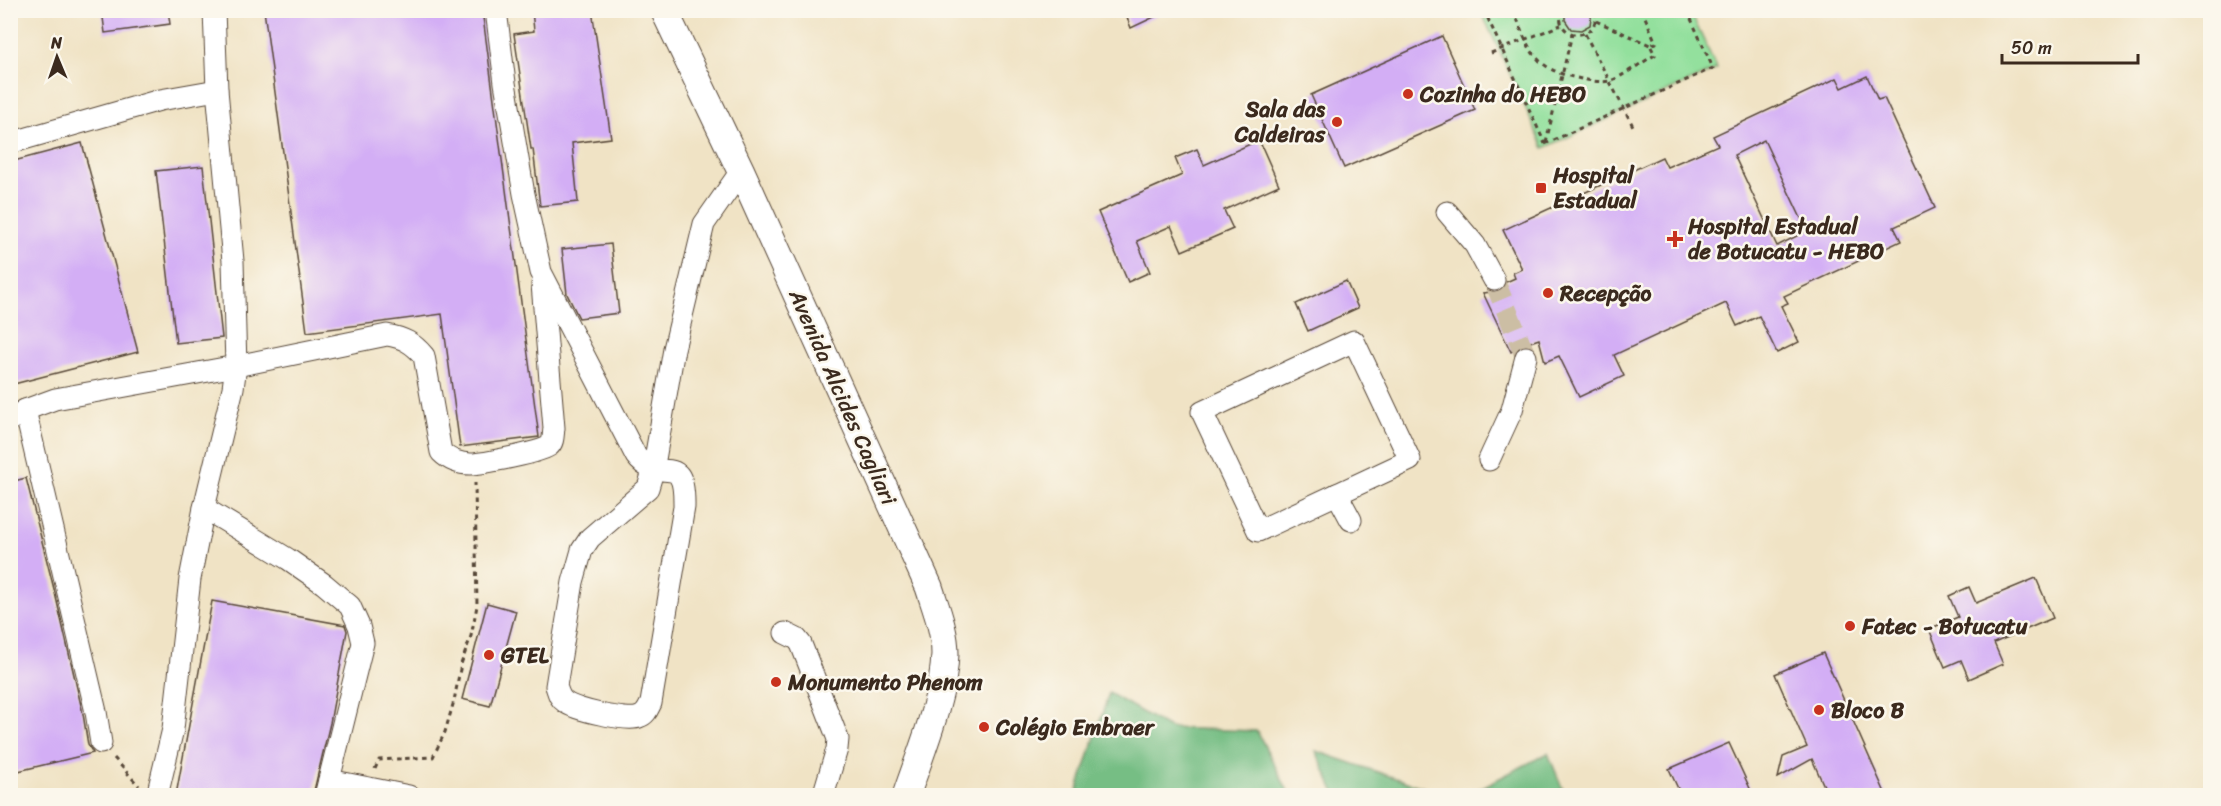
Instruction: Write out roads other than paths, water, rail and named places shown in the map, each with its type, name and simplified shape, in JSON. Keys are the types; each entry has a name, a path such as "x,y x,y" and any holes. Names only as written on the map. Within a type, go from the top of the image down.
{"main road":[{"name":"Avenida Alcides Cagliari","path":"664,10 741,171 926,579 942,628 945,653 943,679 906,795"}],"lane":[{"path":"150,793 173,729 190,579 236,366 233,261 217,90 214,10"},
{"path":"101,742 96,712 18,415 56,399 387,335 402,338 416,346 424,357 441,452 449,460 471,464 539,451 550,446 553,439 552,393 541,272 524,194 505,83 496,10"},
{"path":"10,143 160,100 217,90"},
{"path":"541,272 640,463 653,471 672,470 678,474 684,486 684,507 651,703 645,714 637,719 597,714 565,703 559,696 556,686 573,582 585,543 648,488 653,471 674,349 704,224 741,171"},
{"path":"1447,212 1474,245 1494,280"},
{"path":"1354,341 1410,460 1337,494 1258,531 1202,412 1354,341"},
{"path":"1489,460 1512,410 1526,357"},
{"path":"1337,494 1351,520"},
{"path":"204,508 288,559 324,584 350,606 359,626 363,643 327,788 371,788 409,795"},
{"path":"785,633 797,639 801,644 837,733 837,749 823,795"}],"tunnel":[{"path":"1494,280 1526,357"}],"place":[{"name":"Cozinha do HEBO","path":"1408,94"},
{"name":"Sala das Caldeiras","path":"1337,122"},
{"name":"Hospital Estadual","path":"1541,188"},
{"name":"Hospital Estadual de Botucatu - HEBO","path":"1675,239"},
{"name":"Recepção","path":"1548,293"},
{"name":"Fatec - Botucatu","path":"1850,626"},
{"name":"GTEL","path":"489,655"},
{"name":"Monumento Phenom","path":"776,682"},
{"name":"Bloco B","path":"1819,710"},
{"name":"Colégio Embraer","path":"984,727"}]}
